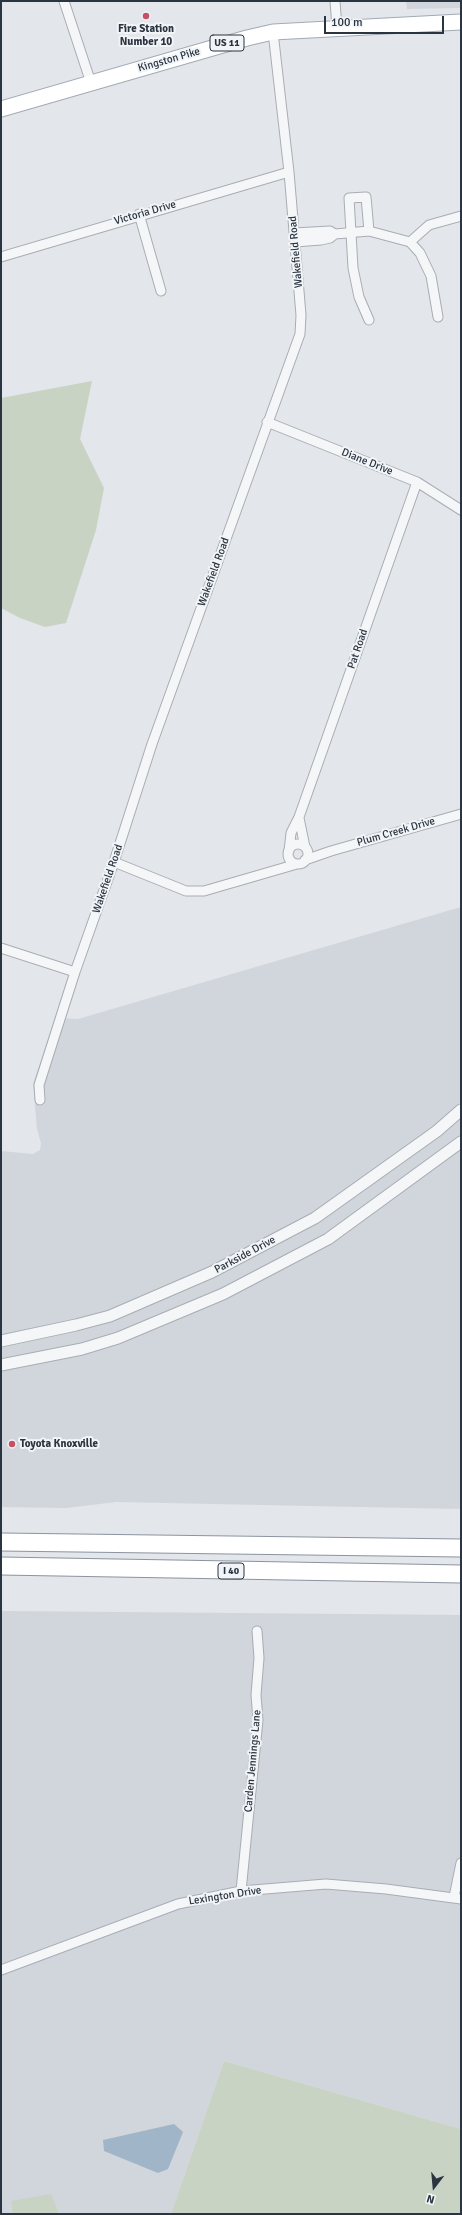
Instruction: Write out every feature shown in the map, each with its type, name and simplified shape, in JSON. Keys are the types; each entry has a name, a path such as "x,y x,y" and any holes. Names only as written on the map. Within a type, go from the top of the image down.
{"highway":[{"path":"1,1542 461,1548"},
{"name":"I 40","path":"1,1567 461,1574"}],"main road":[{"name":"Kingston Pike","path":"1,109 247,38 273,32 461,22"}],"street":[{"path":"64,1 92,83"},
{"path":"335,1 338,28"},
{"name":"Wakefield Road","path":"40,1100 39,1085 75,972 114,862 155,737 267,422 300,334 301,315 289,172 273,32"},
{"name":"Victoria Drive","path":"1,257 139,214 289,172"},
{"path":"368,320 359,297 353,268 349,198 366,197 369,231"},
{"path":"139,214 161,291"},
{"path":"410,242 429,224 461,216"},
{"path":"294,233 330,231 335,234"},
{"path":"295,242 321,240 330,238 335,234 369,231 410,242 420,254 431,276 438,317"},
{"name":"Diane Drive","path":"267,422 417,482 461,510"},
{"name":"Pat Road","path":"289,853 291,833 299,817 417,482"},
{"name":"Plum Creek Drive","path":"114,862 186,891 204,891 301,862 331,851 461,814"},
{"path":"289,853 290,860 301,862 308,856 299,817"},
{"name":"Plum Creek Drive","path":"274,869 295,845 306,849 331,851"},
{"path":"1,948 75,972"},
{"name":"Parkside Drive","path":"1,1341 110,1316 212,1272 315,1218 437,1131 461,1110"},
{"path":"1,1365 82,1349 118,1338 223,1294 328,1239 461,1142"},
{"name":"Carden Jennings Lane","path":"242,1891 258,1720 256,1695 259,1658 257,1631"},
{"path":"458,1898 461,1863"},
{"name":"Lexington Drive","path":"1,1970 178,1904 242,1891 326,1884 458,1898"}],"shaded area":[{"path":"406,1 461,1 461,8 407,9"},
{"path":"461,907 461,1509 116,1502 66,1508 1,1507 1,1151 33,1154 40,1150 41,1143 37,1129 33,1084 55,1018 78,1019"},
{"path":"1,1611 461,1615 461,2129 224,2061 171,2214 1,2214"}],"green space":[{"path":"92,381 80,439 104,488 96,530 66,623 45,627 20,618 1,608 1,398"},
{"path":"224,2061 461,2129 461,2214 171,2214"},
{"path":"51,2194 58,2212 55,2214 13,2214 11,2201"}],"water":[{"path":"174,2124 183,2132 168,2169 158,2173 104,2151 103,2140"}],"place":[{"name":"Fire Station Number 10","path":"146,16"},
{"name":"Toyota Knoxville","path":"12,1444"}]}
